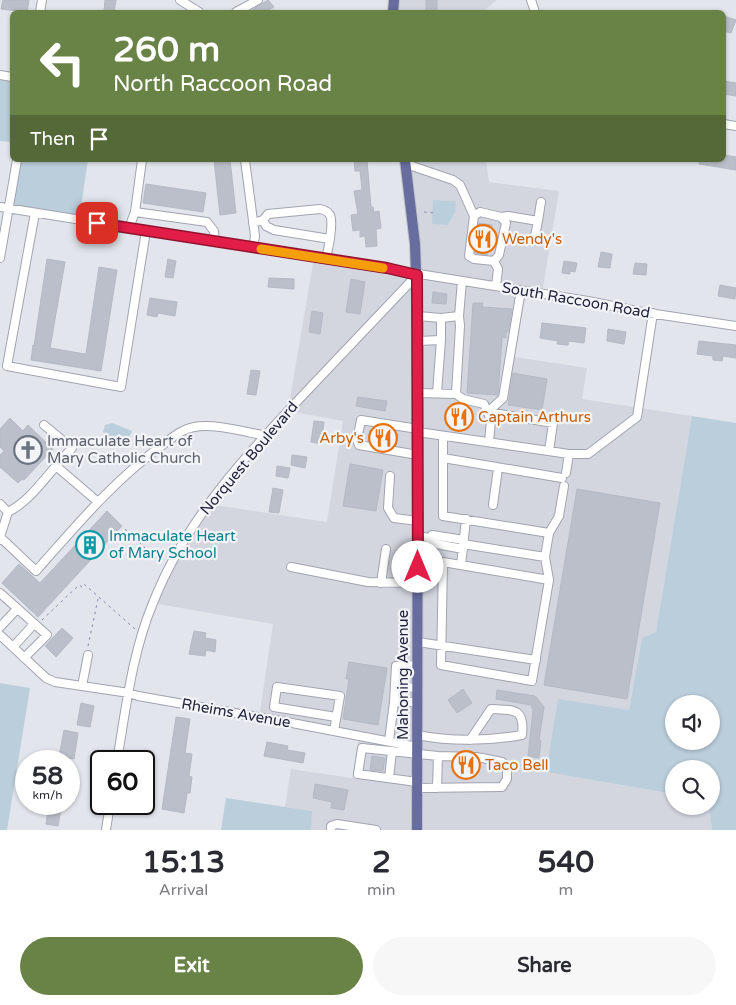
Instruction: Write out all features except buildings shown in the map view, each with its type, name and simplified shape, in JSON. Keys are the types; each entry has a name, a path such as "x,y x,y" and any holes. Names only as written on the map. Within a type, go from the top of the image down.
{"main road":[{"name":"Mahoning Avenue","path":"406,162 417,275 418,316 417,830"}],"street":[{"path":"180,0 196,10"},
{"path":"240,10 258,0"},
{"path":"0,258 4,208 16,162"},
{"path":"129,228 135,212 142,162"},
{"path":"245,162 255,236 253,248"},
{"path":"406,162 453,180 460,185 474,216 469,256 474,259 494,261"},
{"path":"534,241 541,202"},
{"name":"South Raccoon Road","path":"4,208 736,326"},
{"path":"253,223 264,220 268,214 320,209 328,211 331,216 330,239 326,259"},
{"path":"135,212 207,222 214,231 215,242"},
{"path":"474,216 480,212 501,217 508,216 538,221"},
{"path":"35,214 7,366 121,387 146,231"},
{"path":"494,261 499,255 506,223 501,217"},
{"path":"264,220 266,226 274,230 330,239"},
{"path":"494,261 498,268 496,286"},
{"name":"Norquest Boulevard","path":"119,750 142,632 165,574 184,539 212,499 266,436 417,275"},
{"path":"456,394 462,281"},
{"path":"488,412 503,398 521,290"},
{"path":"418,455 359,445 357,440 362,420 443,436 569,454 588,454 637,417 653,313"},
{"path":"418,316 441,318 459,316"},
{"path":"437,393 441,318"},
{"path":"418,341 440,340"},
{"path":"418,393 456,394 463,399 484,404 491,420 489,442"},
{"path":"488,412 553,423 549,451"},
{"path":"44,425 72,448 20,506 8,512 0,539 36,571 116,484 151,453 178,433 194,427 216,427 266,436"},
{"path":"443,436 443,516 549,533"},
{"path":"549,580 443,562 441,665 532,681 549,580 545,557 549,533 559,516 569,454"},
{"path":"443,458 564,479"},
{"path":"56,466 98,502"},
{"path":"493,505 498,468"},
{"path":"390,476 388,508 394,518 418,521"},
{"path":"0,504 8,512"},
{"path":"461,565 466,519"},
{"path":"418,536 429,538 432,542 463,544 545,557"},
{"path":"381,583 386,549"},
{"path":"291,568 368,582 418,582"},
{"path":"0,594 46,635 24,658 0,635"},
{"path":"0,628 17,609"},
{"path":"13,647 35,625"},
{"path":"418,642 536,660"},
{"path":"82,686 88,654"},
{"name":"Rheims Avenue","path":"24,658 46,678 55,682 129,693 388,741 417,751"},
{"path":"388,741 394,702 396,666 418,665"},
{"path":"395,689 418,687"},
{"path":"334,731 340,696 277,688 274,707 336,717"},
{"path":"394,702 418,702"},
{"path":"418,735 470,740 522,735 524,721 521,714 513,711 491,709 470,740"},
{"path":"362,748 392,752 417,751 438,756 477,757 502,762 507,766 507,779 502,787 437,788 358,774 362,748"},
{"path":"389,778 392,752"},
{"path":"437,788 438,756"},
{"path":"106,830 108,815"},
{"path":"335,830 343,825"},
{"path":"331,830 331,826 343,825 376,830"}],"path":[{"path":"424,212 435,212"},
{"path":"125,529 159,561"},
{"path":"35,625 79,585 82,587 84,584 132,628 142,632"},
{"path":"88,654 88,645 98,598"}],"shaded area":[{"path":"394,0 497,0 484,10 393,10"},
{"path":"0,75 10,77 10,142 0,141"},
{"path":"17,162 88,162 79,220 9,208"},
{"path":"405,162 486,162 489,182 559,191 542,294 526,292 515,357 587,368 582,399 692,416 656,632 642,638 629,711 546,772 665,792 665,815 710,815 712,830 311,830 311,811 285,807 291,769 352,778 359,735 259,718 273,624 152,603 208,504 327,522 343,421 288,411 314,257 417,275"},
{"path":"433,200 456,201 455,212 448,225 432,224"},
{"path":"692,416 736,423 736,830 712,830 710,815 720,815 720,760 665,760 665,792 546,772 558,699 629,710 642,638 656,632"},
{"path":"112,423 132,431 127,442 107,437 103,432 105,425"},
{"path":"0,683 30,688 20,750 15,750 15,781 7,830 0,830"},
{"path":"226,798 312,811 311,830 221,830"}],"slow traffic":[{"path":"261,249 383,268"}],"place":[{"name":"Wendy's","path":"483,239"},
{"name":"Captain Arthurs","path":"459,417"},
{"name":"Arby's","path":"383,438"},
{"name":"Immaculate Heart of Mary Catholic Church","path":"28,450"},
{"name":"Immaculate Heart of Mary School","path":"90,545"},
{"name":"Taco Bell","path":"466,765"}],"route":[{"path":"97,223 387,268 417,275 418,567"}]}
